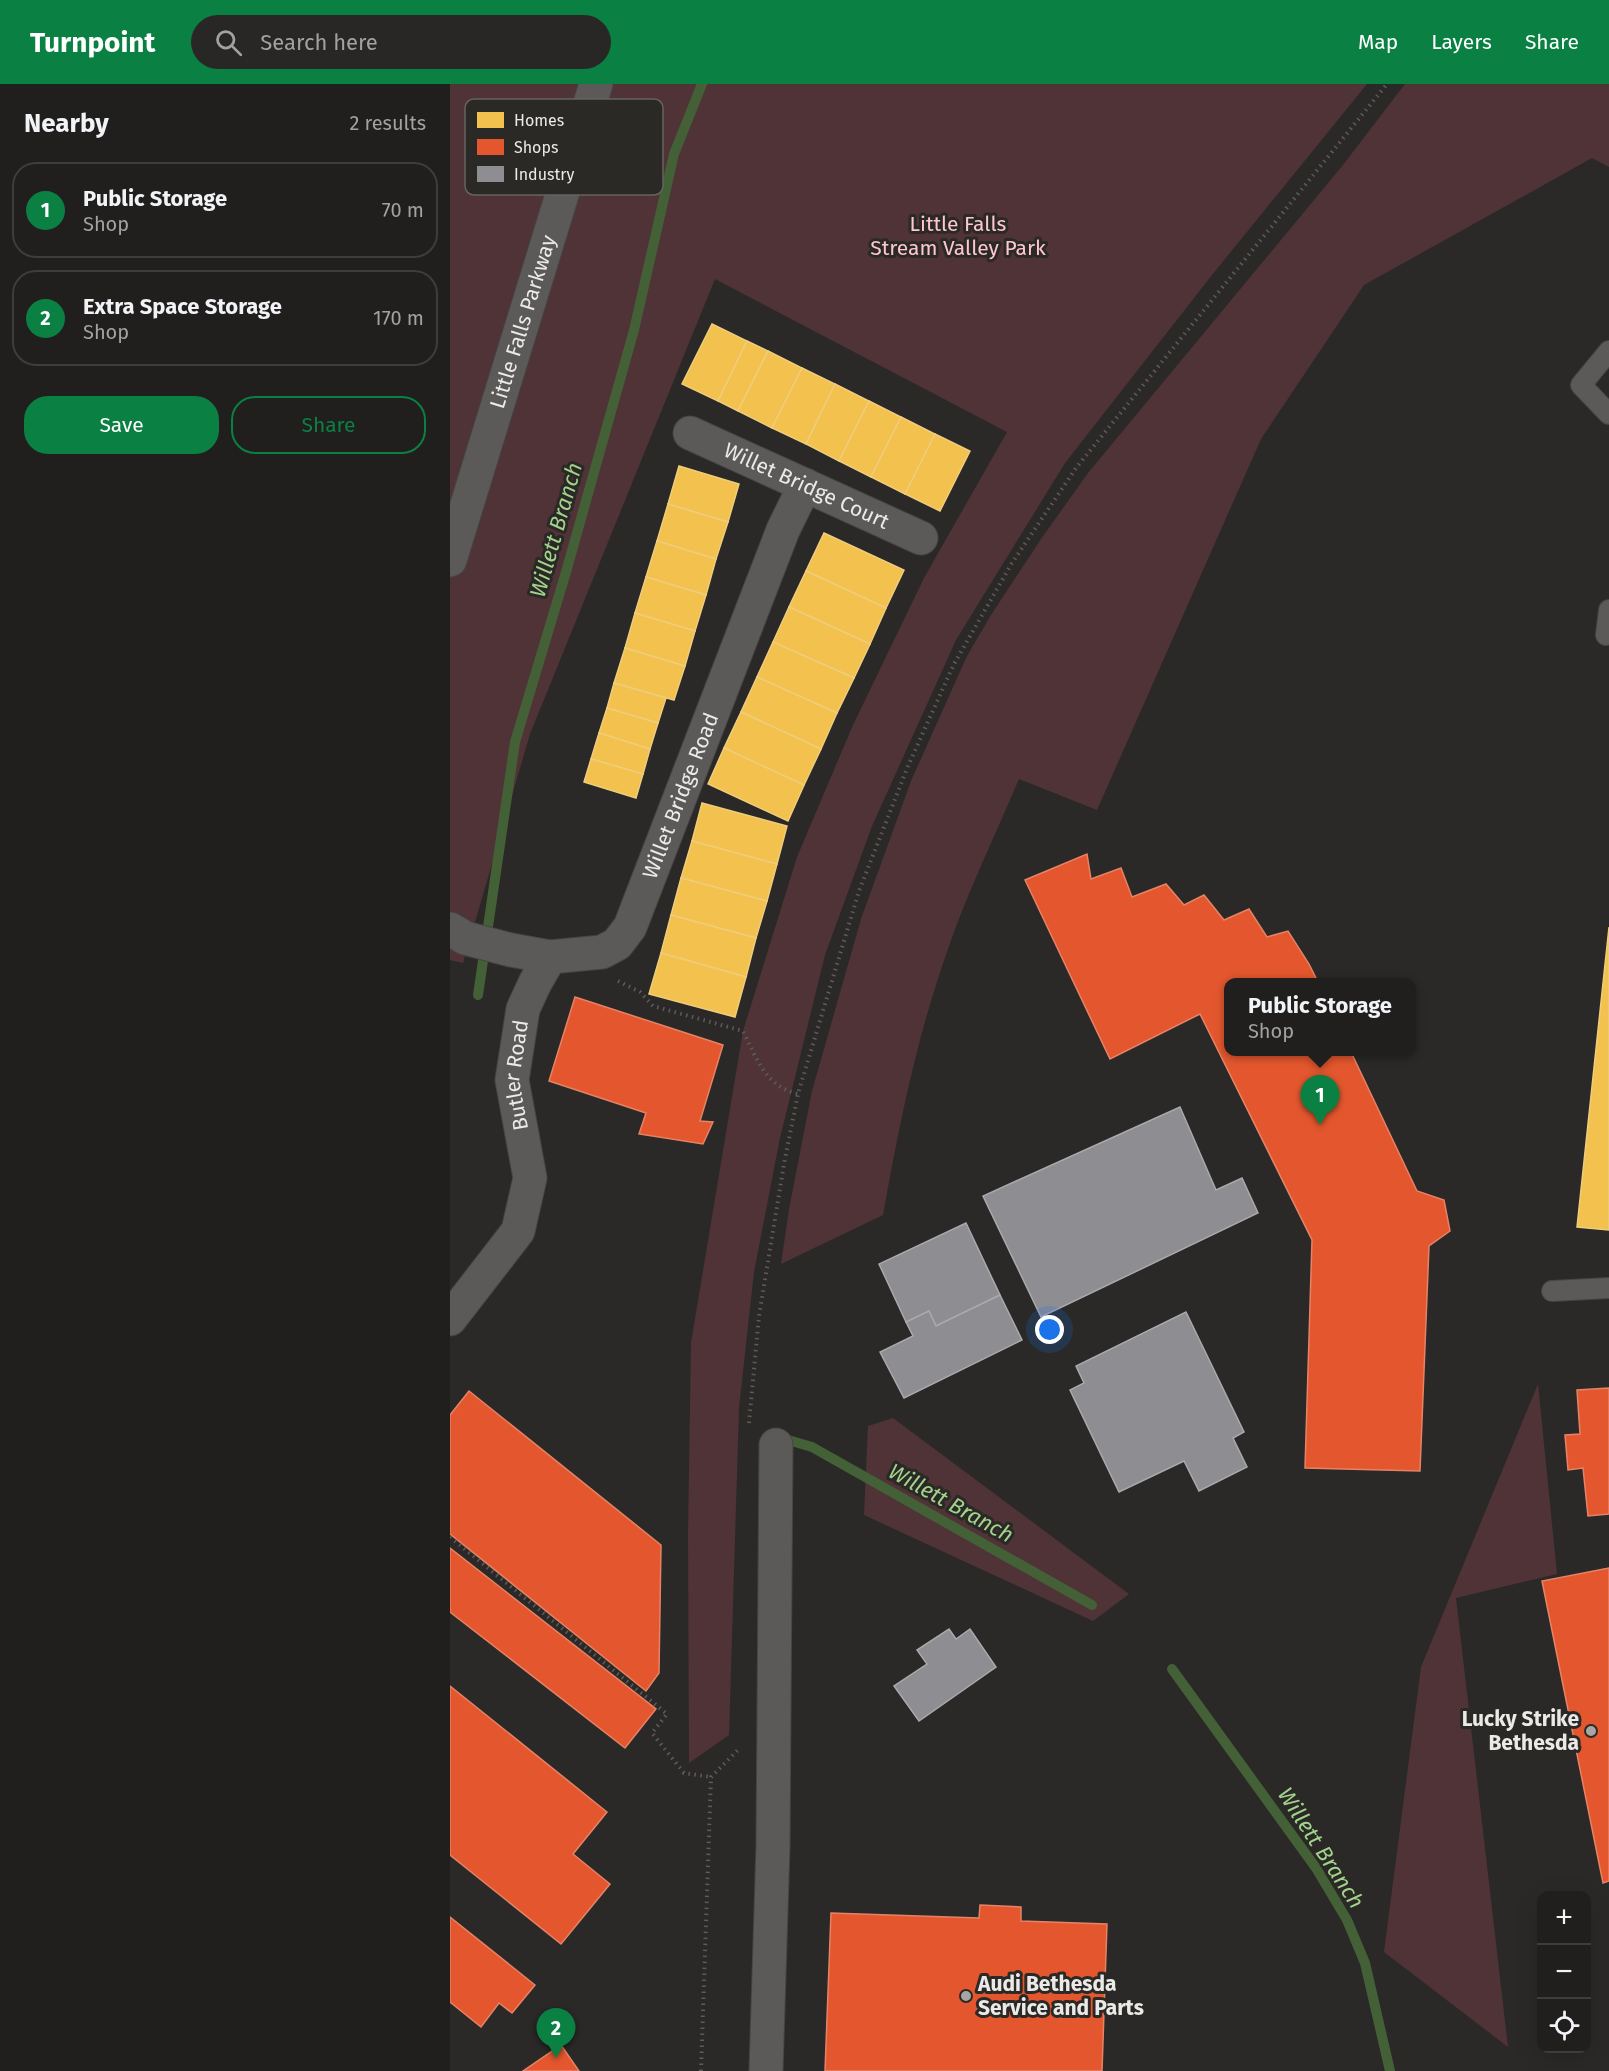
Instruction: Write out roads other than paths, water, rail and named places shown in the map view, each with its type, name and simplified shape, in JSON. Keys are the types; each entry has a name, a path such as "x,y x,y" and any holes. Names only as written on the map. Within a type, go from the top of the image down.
{"street":[{"name":"Little Falls Parkway","path":"591,99 596,84"},
{"name":"Little Falls Parkway","path":"450,560 562,195"},
{"name":"Willet Bridge Court","path":"690,432 921,538"},
{"name":"Willet Bridge Road","path":"458,934 511,950 550,957 602,952 617,944 630,927 783,530 805,485"},
{"name":"Butler Road","path":"450,1318 518,1231 530,1178 512,1080 523,1009 534,983 550,957"},
{"path":"762,1440 773,1846 766,2071"}],"lane":[{"path":"1609,351 1581,385 1609,414"},
{"path":"1606,635 1609,610"},
{"path":"1552,1291 1609,1288"}],"waterway":[{"name":"Willett Branch","path":"478,995 515,742 566,572 634,330 674,154 702,84"},
{"name":"Willett Branch","path":"788,1440 812,1447 1092,1605"},
{"name":"Willett Branch","path":"1172,1669 1316,1868 1347,1920 1365,1963 1390,2071"}],"place":[{"name":"Public Storage","path":"1320,1125"},
{"name":"Lucky Strike Bethesda","path":"1591,1731"},
{"name":"Audi Bethesda Service and Parts","path":"966,1996"},
{"name":"Extra Space Storage","path":"556,2058"}],"park label":[{"name":"Little Falls Stream Valley Park","path":"958,236"}]}
